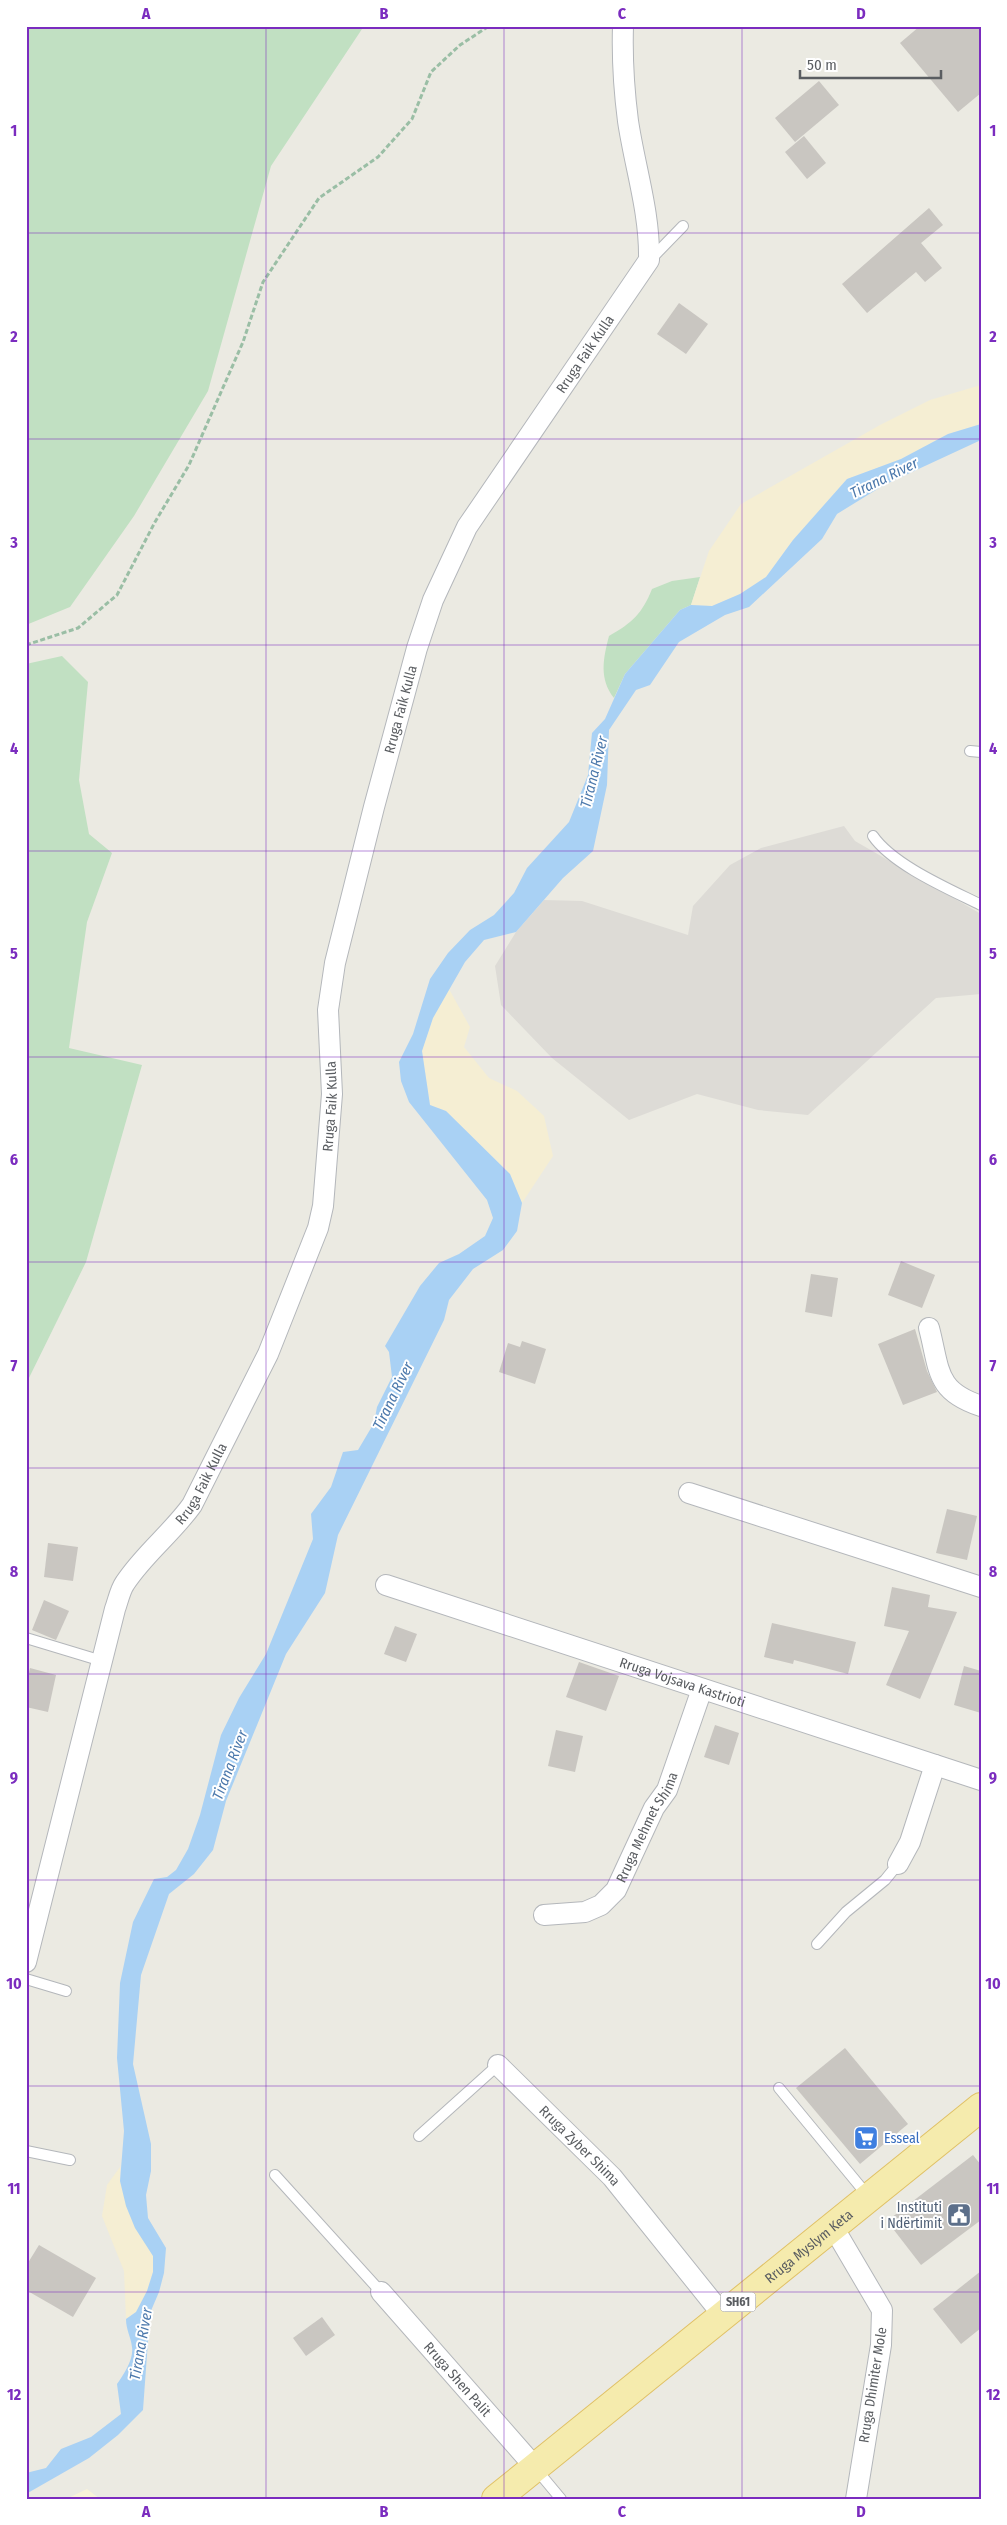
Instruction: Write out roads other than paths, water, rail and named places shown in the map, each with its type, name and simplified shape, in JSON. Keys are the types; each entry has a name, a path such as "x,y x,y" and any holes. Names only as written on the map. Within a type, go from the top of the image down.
{"main road":[{"name":"Rruga Myslym Keta","path":"496,2499 534,2466 832,2225 981,2107"}],"street":[{"path":"623,26 622,59 628,120 647,212 649,260"},
{"name":"Rruga Faik Kulla","path":"26,1962 102,1661 124,1585 142,1561 177,1526 192,1505 268,1354 318,1228 323,1206 332,1094 328,1010 335,963 374,807 417,648 433,600 468,527 649,260"},
{"path":"929,1328 944,1385 953,1394 981,1406"},
{"path":"689,1493 981,1587"},
{"name":"Rruga Vojsava Kastrioti","path":"386,1585 981,1780"},
{"name":"Rruga Mehmet Shima","path":"544,1915 585,1912 601,1905 616,1890 654,1808 667,1790 702,1689"},
{"path":"898,1864 910,1842 934,1765"},
{"name":"Rruga Zyber Shima","path":"498,2065 612,2177 722,2314"},
{"name":"Rruga Dhimiter Mole","path":"832,2225 882,2310 881,2345 856,2499"},
{"name":"Rruga Shen Palit","path":"380,2292 534,2466"}],"lane":[{"name":"Rruga Faik Kulla","path":"649,260 683,226"},
{"path":"970,751 981,752"},
{"path":"873,836 880,846 926,877 981,905"},
{"path":"26,1638 102,1661"},
{"path":"817,1944 846,1912 885,1880 898,1864"},
{"path":"26,1979 66,1991"},
{"name":"Rruga Zyber Shima","path":"419,2136 498,2065"},
{"path":"780,2088 868,2196"},
{"path":"26,2151 70,2160"},
{"path":"275,2175 380,2292"},
{"path":"534,2466 561,2499"}],"water":[{"name":"Tirana River","path":"981,424 981,440 884,485 837,514 822,539 749,607 725,615 679,642 650,685 636,690 609,730 607,785 593,851 563,878 516,932 484,940 465,962 433,1018 422,1051 430,1105 446,1111 510,1174 522,1203 517,1231 503,1250 473,1269 449,1300 444,1320 338,1535 325,1593 286,1654 226,1801 213,1850 194,1874 169,1894 141,1975 133,2064 151,2144 151,2171 146,2195 148,2218 166,2248 164,2273 159,2292 150,2313 143,2410 118,2435 89,2458 26,2494 26,2473 46,2468 61,2449 91,2437 121,2414 117,2384 128,2366 132,2352 126,2319 136,2312 147,2291 153,2272 153,2256 135,2228 126,2206 120,2181 124,2131 117,2058 120,1983 133,1922 154,1879 167,1877 176,1870 188,1849 200,1815 221,1735 239,1698 266,1654 313,1539 311,1514 331,1487 343,1452 358,1450 374,1423 377,1407 392,1377 389,1352 385,1346 420,1286 439,1263 459,1254 485,1236 493,1218 487,1200 409,1102 401,1081 399,1062 413,1034 430,979 448,953 470,930 494,915 514,893 527,868 569,822 588,775 592,733 605,719 625,674 680,610 691,605 712,606 740,594 766,577 793,540 847,479 901,459 948,434"}],"place":[{"name":"Esseal","path":"866,2138"},
{"name":"Instituti i Ndërtimit","path":"959,2215"}]}
